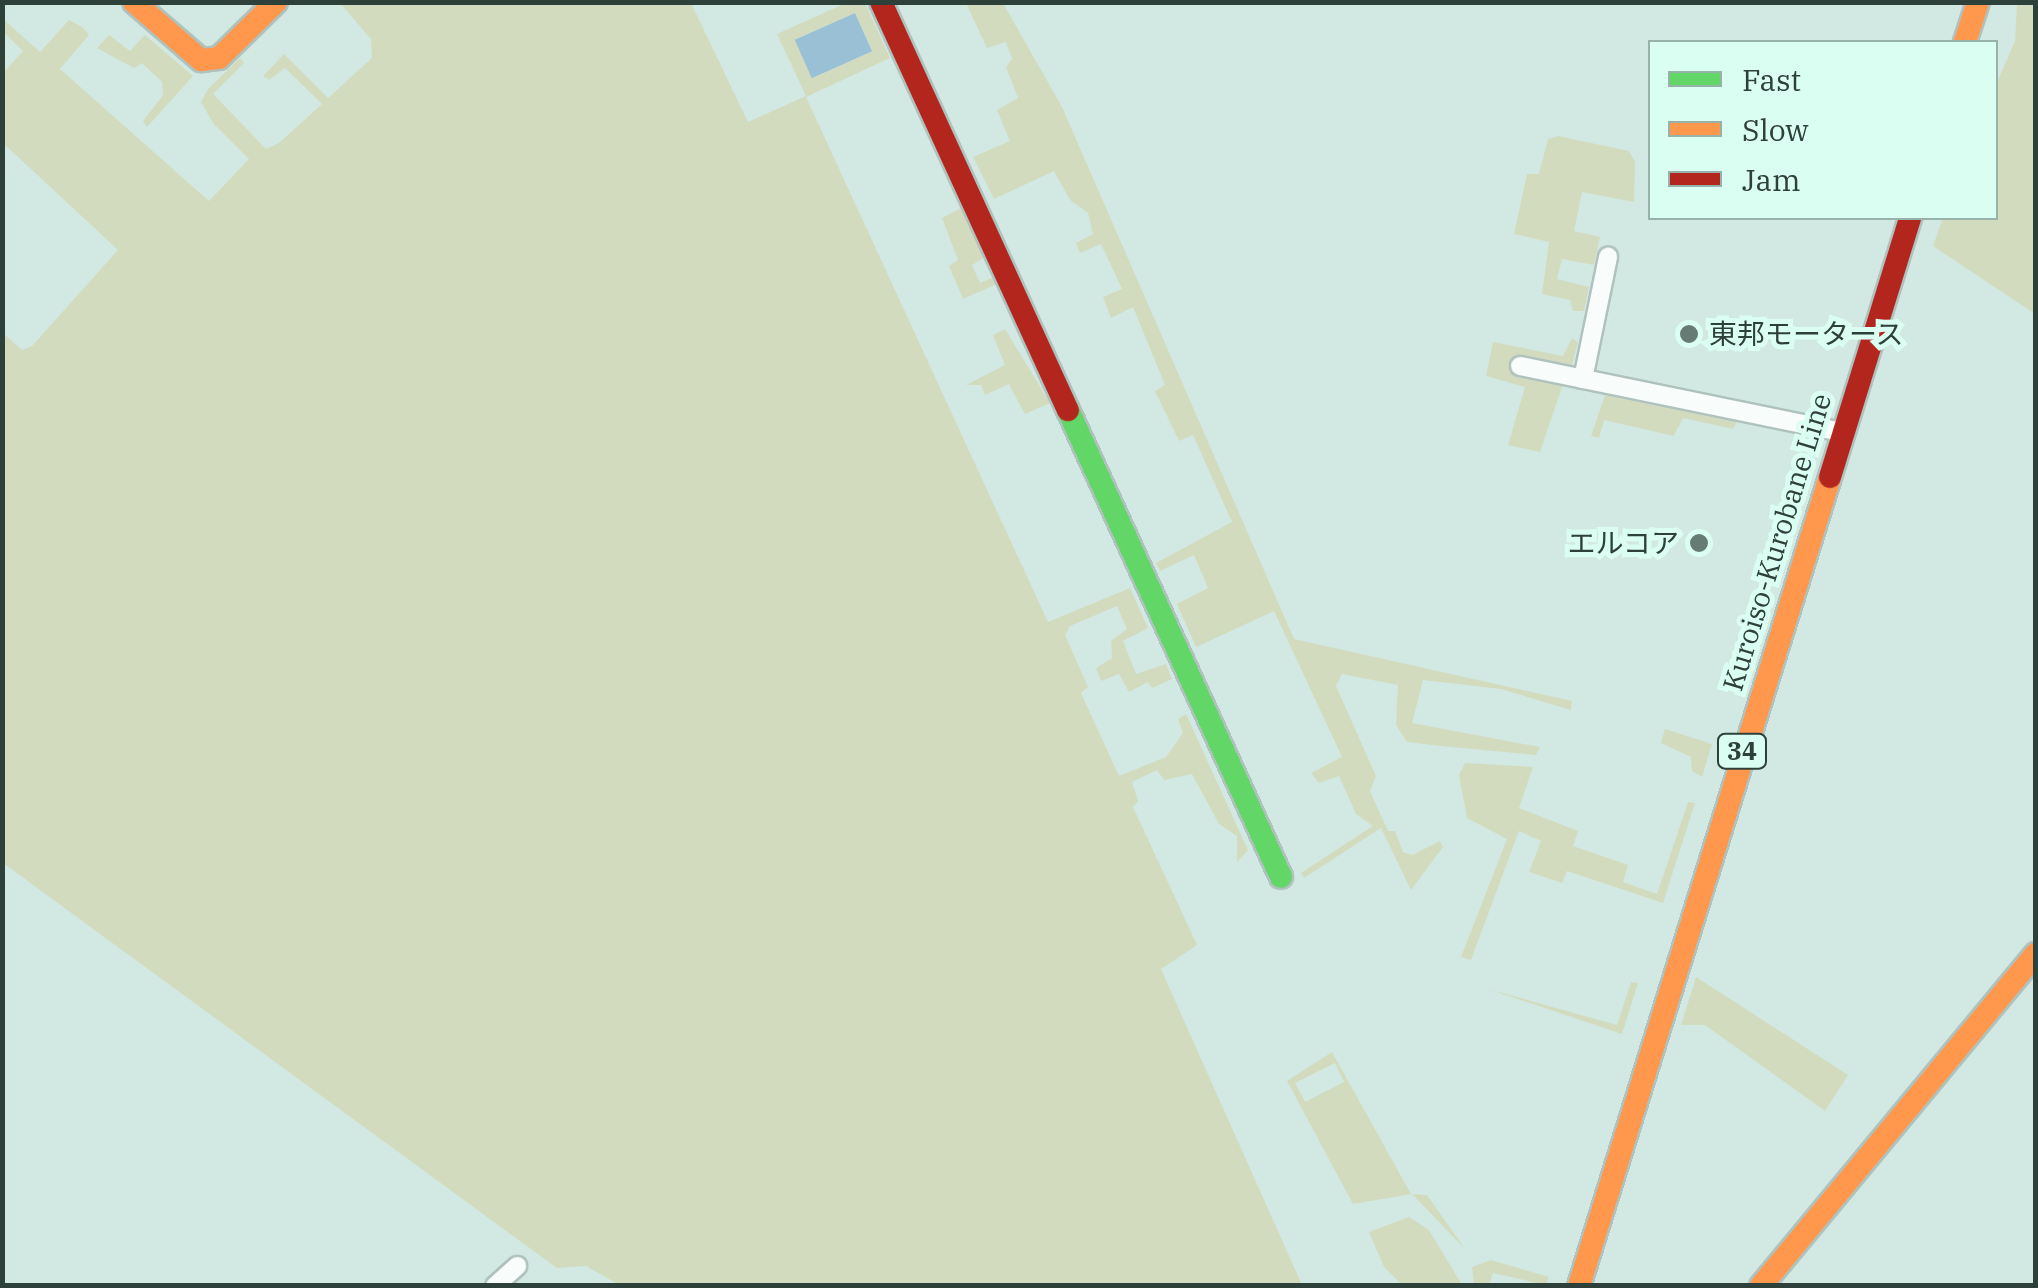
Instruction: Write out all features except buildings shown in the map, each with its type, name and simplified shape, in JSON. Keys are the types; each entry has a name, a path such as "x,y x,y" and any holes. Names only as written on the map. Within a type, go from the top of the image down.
{"street":[{"path":"134,2 201,60 219,58 276,2"},
{"path":"880,2 1282,877"},
{"path":"1966,40 1978,2"},
{"name":"Kuroiso-Kurobane Line","path":"1578,1286 1909,220"},
{"path":"1761,1286 2036,954"}],"lane":[{"path":"1583,379 1608,258"},
{"path":"1520,366 1843,432"},
{"path":"495,1286 517,1266"}],"green space":[{"path":"340,3 691,3 748,122 806,96 777,34 846,3 865,3 890,58 806,97 1048,622 1130,588 1148,628 1123,641 1136,674 1166,664 1172,679 1152,688 1148,682 1129,692 1119,674 1101,681 1096,668 1112,658 1111,641 1127,629 1117,606 1070,626 1065,635 1088,687 1081,693 1119,776 1166,757 1183,733 1178,719 1186,714 1248,850 1237,862 1237,836 1219,824 1192,774 1164,780 1157,770 1132,782 1138,801 1133,807 1197,945 1161,969 1302,1285 621,1286 586,1266 557,1268 3,863 3,333 22,350 32,346 118,250 3,143 2,74 23,51 3,32 3,19 40,52 69,20 82,27 89,35 60,69 209,201 249,159 213,123 201,102 208,89 240,58 244,63 213,94 266,149 279,143 322,104 285,68 269,80 263,76 284,54 328,98 372,58 371,39","holes":["855,13 872,51 813,78 796,39"]},
{"path":"966,3 1003,3 1062,107 1294,639 1572,701 1571,710 1501,689 1423,680 1412,723 1540,747 1536,755 1441,746 1407,742 1396,725 1398,685 1342,674 1336,686 1376,776 1370,791 1388,831 1395,831 1403,852 1412,855 1440,841 1443,847 1411,890 1381,828 1304,878 1301,873 1373,826 1356,814 1339,776 1319,783 1311,773 1342,757 1274,611 1196,647 1177,604 1208,588 1194,555 1160,571 1156,563 1232,522 1193,435 1179,441 1155,391 1165,385 1133,307 1111,318 1103,297 1122,289 1101,244 1080,253 1076,243 1093,234 1088,213 1070,200 1054,171 994,199 973,157 1010,141 997,110 1018,98 1006,67 1012,59 1006,42 987,48"},
{"path":"2017,3 2035,3 2035,314 1933,246 1942,220 1998,220 1998,80 2015,41"},
{"path":"109,35 130,51 145,35 193,76 147,127 143,121 163,95 162,82 142,63 134,68 97,48"},
{"path":"1558,136 1629,151 1635,162 1634,202 1582,192 1574,231 1600,237 1594,265 1562,259 1557,279 1589,287 1584,311 1573,311 1570,300 1542,294 1549,242 1514,234 1527,174 1539,174 1548,139"},
{"path":"961,208 984,258 972,265 980,283 994,277 995,285 963,299 949,266 958,260 942,218"},
{"path":"1005,329 1050,403 1025,414 1009,384 985,395 981,385 966,385 1005,365 993,335"},
{"path":"1572,338 1578,342 1572,365 1515,356 1512,373 1563,384 1540,452 1508,445 1525,387 1486,376 1493,342 1563,356"},
{"path":"1605,395 1737,422 1733,429 1683,418 1674,436 1604,420 1599,438 1591,436"},
{"path":"1665,729 1712,744 1702,777 1692,771 1691,757 1661,743"},
{"path":"1465,763 1533,767 1519,808 1578,831 1573,846 1628,865 1623,882 1657,894 1688,802 1695,803 1663,903 1567,871 1562,883 1529,872 1541,841 1519,831 1471,960 1461,957 1507,839 1467,818 1459,775"},
{"path":"1696,977 1848,1075 1825,1111 1705,1025 1681,1025"},
{"path":"1631,982 1638,983 1622,1034 1488,989 1617,1025"},
{"path":"1332,1052 1412,1194 1353,1204 1287,1081","holes":["1335,1063 1344,1082 1305,1102 1295,1083"]},
{"path":"1412,1194 1427,1195 1465,1249"},
{"path":"1409,1217 1429,1230 1462,1285 1402,1285 1384,1267 1369,1232"},
{"path":"1491,1260 1549,1277 1546,1285 1493,1273 1489,1285 1474,1285 1472,1267"}],"water":[{"path":"855,13 872,51 812,78 795,40"}],"traffic: fast":[{"path":"1068,410 1281,877"}],"traffic: slow":[{"path":"134,2 201,60 219,58 276,2"},
{"path":"1966,40 1978,2"},
{"path":"1579,1286 1830,477"},
{"path":"1761,1286 2036,954"}],"traffic: jam":[{"path":"881,2 1068,410"},
{"path":"1830,477 1909,220"}],"place":[{"name":"東邦モータース","path":"1689,334"},
{"name":"エルコア","path":"1699,543"}]}
